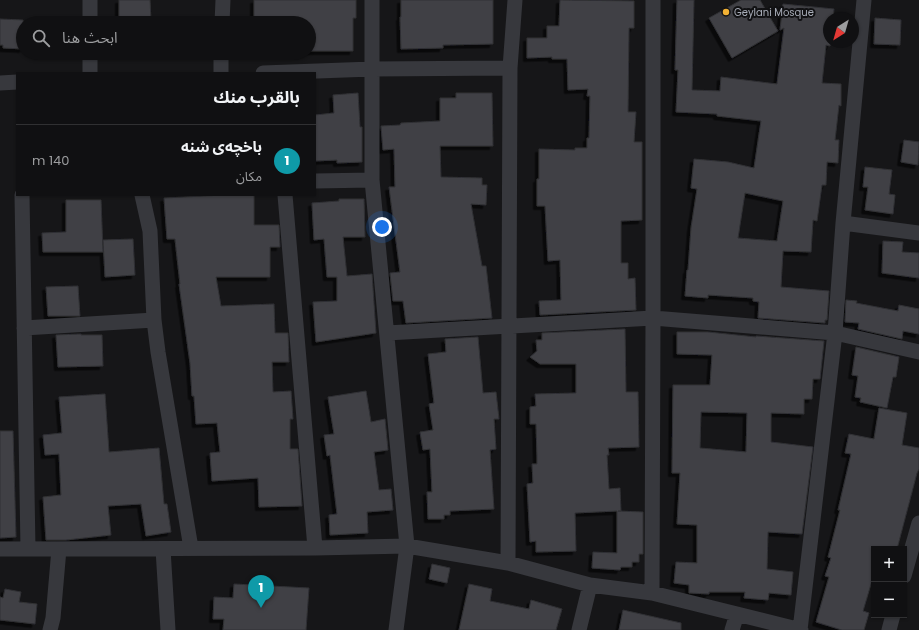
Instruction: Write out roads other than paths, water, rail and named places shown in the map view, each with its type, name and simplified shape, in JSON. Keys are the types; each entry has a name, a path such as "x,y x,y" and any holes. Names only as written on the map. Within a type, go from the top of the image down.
{"street":[{"path":"90,0 90,16"},
{"path":"222,16 223,0"},
{"path":"372,0 372,180 407,546 396,630"},
{"path":"508,563 510,68 515,0"},
{"path":"652,593 653,0"},
{"path":"0,549 315,548 407,546 508,563 590,585 652,593 800,630 835,333 843,223 864,0"},
{"path":"90,60 90,72"},
{"path":"220,72 221,60"},
{"path":"290,72 372,69 510,68"},
{"path":"0,83 16,82"},
{"path":"316,181 372,180"},
{"path":"22,196 28,549"},
{"path":"142,196 150,231 154,320 158,352 191,548"},
{"path":"285,196 315,548"},
{"path":"843,223 919,233"},
{"path":"387,333 653,318 835,333 919,352"},
{"path":"24,328 154,320"},
{"path":"907,565 919,523"},
{"path":"50,630 53,618 60,549"},
{"path":"163,549 168,630"},
{"path":"579,630 590,585"},
{"path":"732,630 737,614"},
{"path":"889,630 892,618"}],"place":[{"name":"Geylani Mosque","path":"726,12"},
{"name":"باخچەی شنە","path":"261,608"}]}
